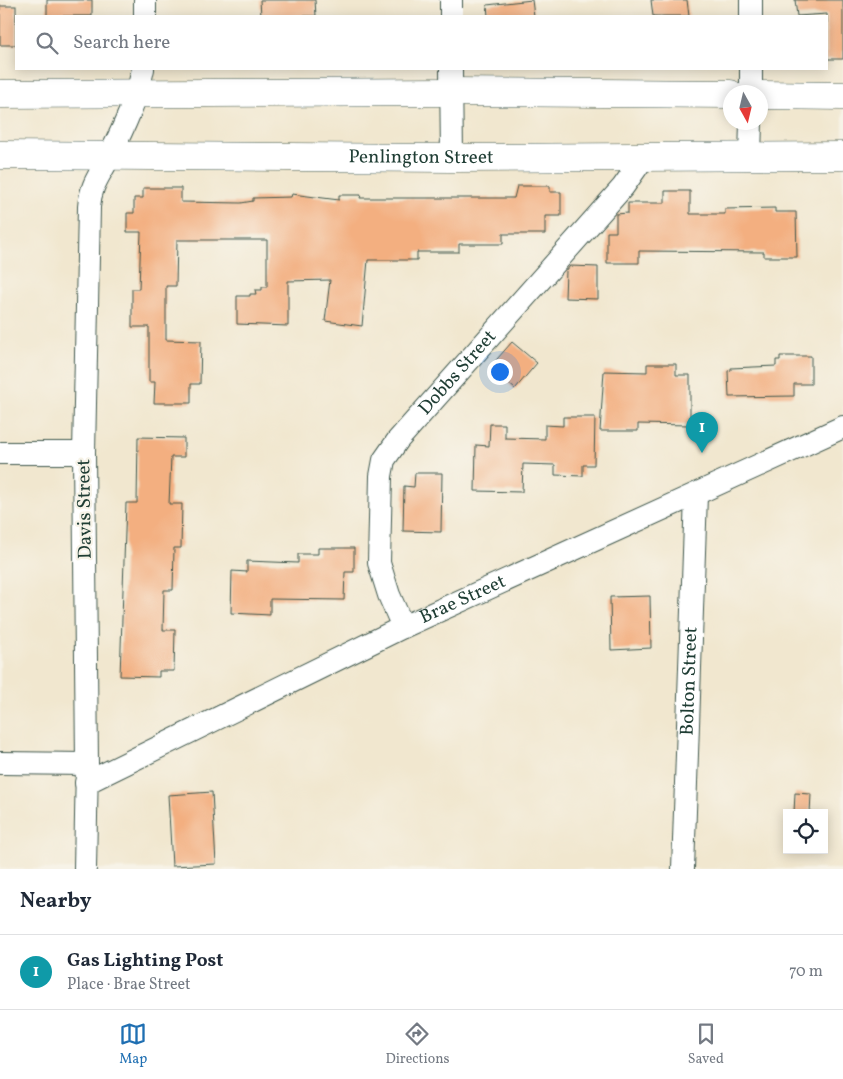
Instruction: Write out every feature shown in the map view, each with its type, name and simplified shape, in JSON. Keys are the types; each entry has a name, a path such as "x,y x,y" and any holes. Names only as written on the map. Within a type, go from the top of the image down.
{"street":[{"path":"145,15 146,0"},
{"path":"451,0 451,15"},
{"path":"751,0 751,15"},
{"path":"751,70 751,85"},
{"path":"451,80 452,158"},
{"path":"0,94 140,81 451,80 723,94"},
{"name":"Davis Street","path":"85,869 87,773 84,453 91,190 110,155 140,81"},
{"path":"768,95 843,96"},
{"path":"750,156 751,130"},
{"name":"Penlington Street","path":"0,155 452,158 843,156"},
{"name":"Dobbs Street","path":"403,627 389,595 379,563 381,476 384,460 398,440 623,187 644,157"},
{"name":"Brae Street","path":"87,773 843,427"},
{"path":"0,453 84,453"},
{"name":"Bolton Street","path":"683,869 696,495"},
{"path":"0,764 87,773"}],"building":[{"path":"47,0 92,0 92,15 47,15"},
{"path":"260,0 315,0 316,15 261,15"},
{"path":"532,0 534,15 488,15 487,5"},
{"path":"651,0 687,0 689,15 653,15"},
{"path":"795,0 843,0 843,59 828,59 827,14 797,15"},
{"path":"0,6 16,6 15,45 0,45"},
{"path":"517,186 550,186 550,192 561,192 561,216 545,216 545,234 503,234 503,244 459,244 459,252 417,252 417,260 368,260 362,326 325,321 330,280 288,281 288,326 237,324 237,296 250,296 250,294 256,294 255,290 262,290 262,287 267,287 267,240 177,240 176,286 166,286 166,340 201,341 200,384 191,384 191,403 154,403 155,382 149,382 149,327 132,327 132,289 139,289 141,232 127,232 127,213 134,213 134,198 143,198 143,188 181,188 181,202 241,203 253,201 253,198 291,197 292,194 339,200 339,195 361,195 360,198 514,198"},
{"path":"665,191 690,191 690,214 725,214 725,209 775,208 775,212 796,212 797,257 764,257 764,252 639,251 639,263 607,263 607,232 616,232 616,214 628,213 628,203 665,203"},
{"path":"570,266 598,267 598,299 565,298 566,271"},
{"path":"512,342 537,363 515,389 490,367"},
{"path":"780,356 811,356 811,384 794,384 794,396 729,397 728,371 731,368 776,366 776,360 780,360"},
{"path":"647,364 676,364 676,375 690,375 690,425 638,424 638,431 600,431 604,371 647,372"},
{"path":"563,417 595,417 594,465 583,465 583,476 555,475 555,465 523,464 522,492 475,491 476,445 489,446 490,424 505,424 505,438 545,439 545,425 563,426"},
{"path":"138,437 184,438 184,457 171,457 169,504 182,504 181,548 174,548 173,590 164,590 163,630 175,630 174,671 159,671 159,677 120,676 126,503 137,503"},
{"path":"415,473 442,473 441,532 403,531 404,486 414,487"},
{"path":"318,548 354,548 354,572 345,572 344,600 270,599 270,615 231,613 232,571 247,572 247,561 298,563 298,554 318,554"},
{"path":"650,596 651,648 611,650 610,597"},
{"path":"212,792 216,864 172,866 168,795"},
{"path":"795,793 811,794 810,809 794,809"}],"place":[{"name":"Gas Lighting Post","path":"702,453"}]}
